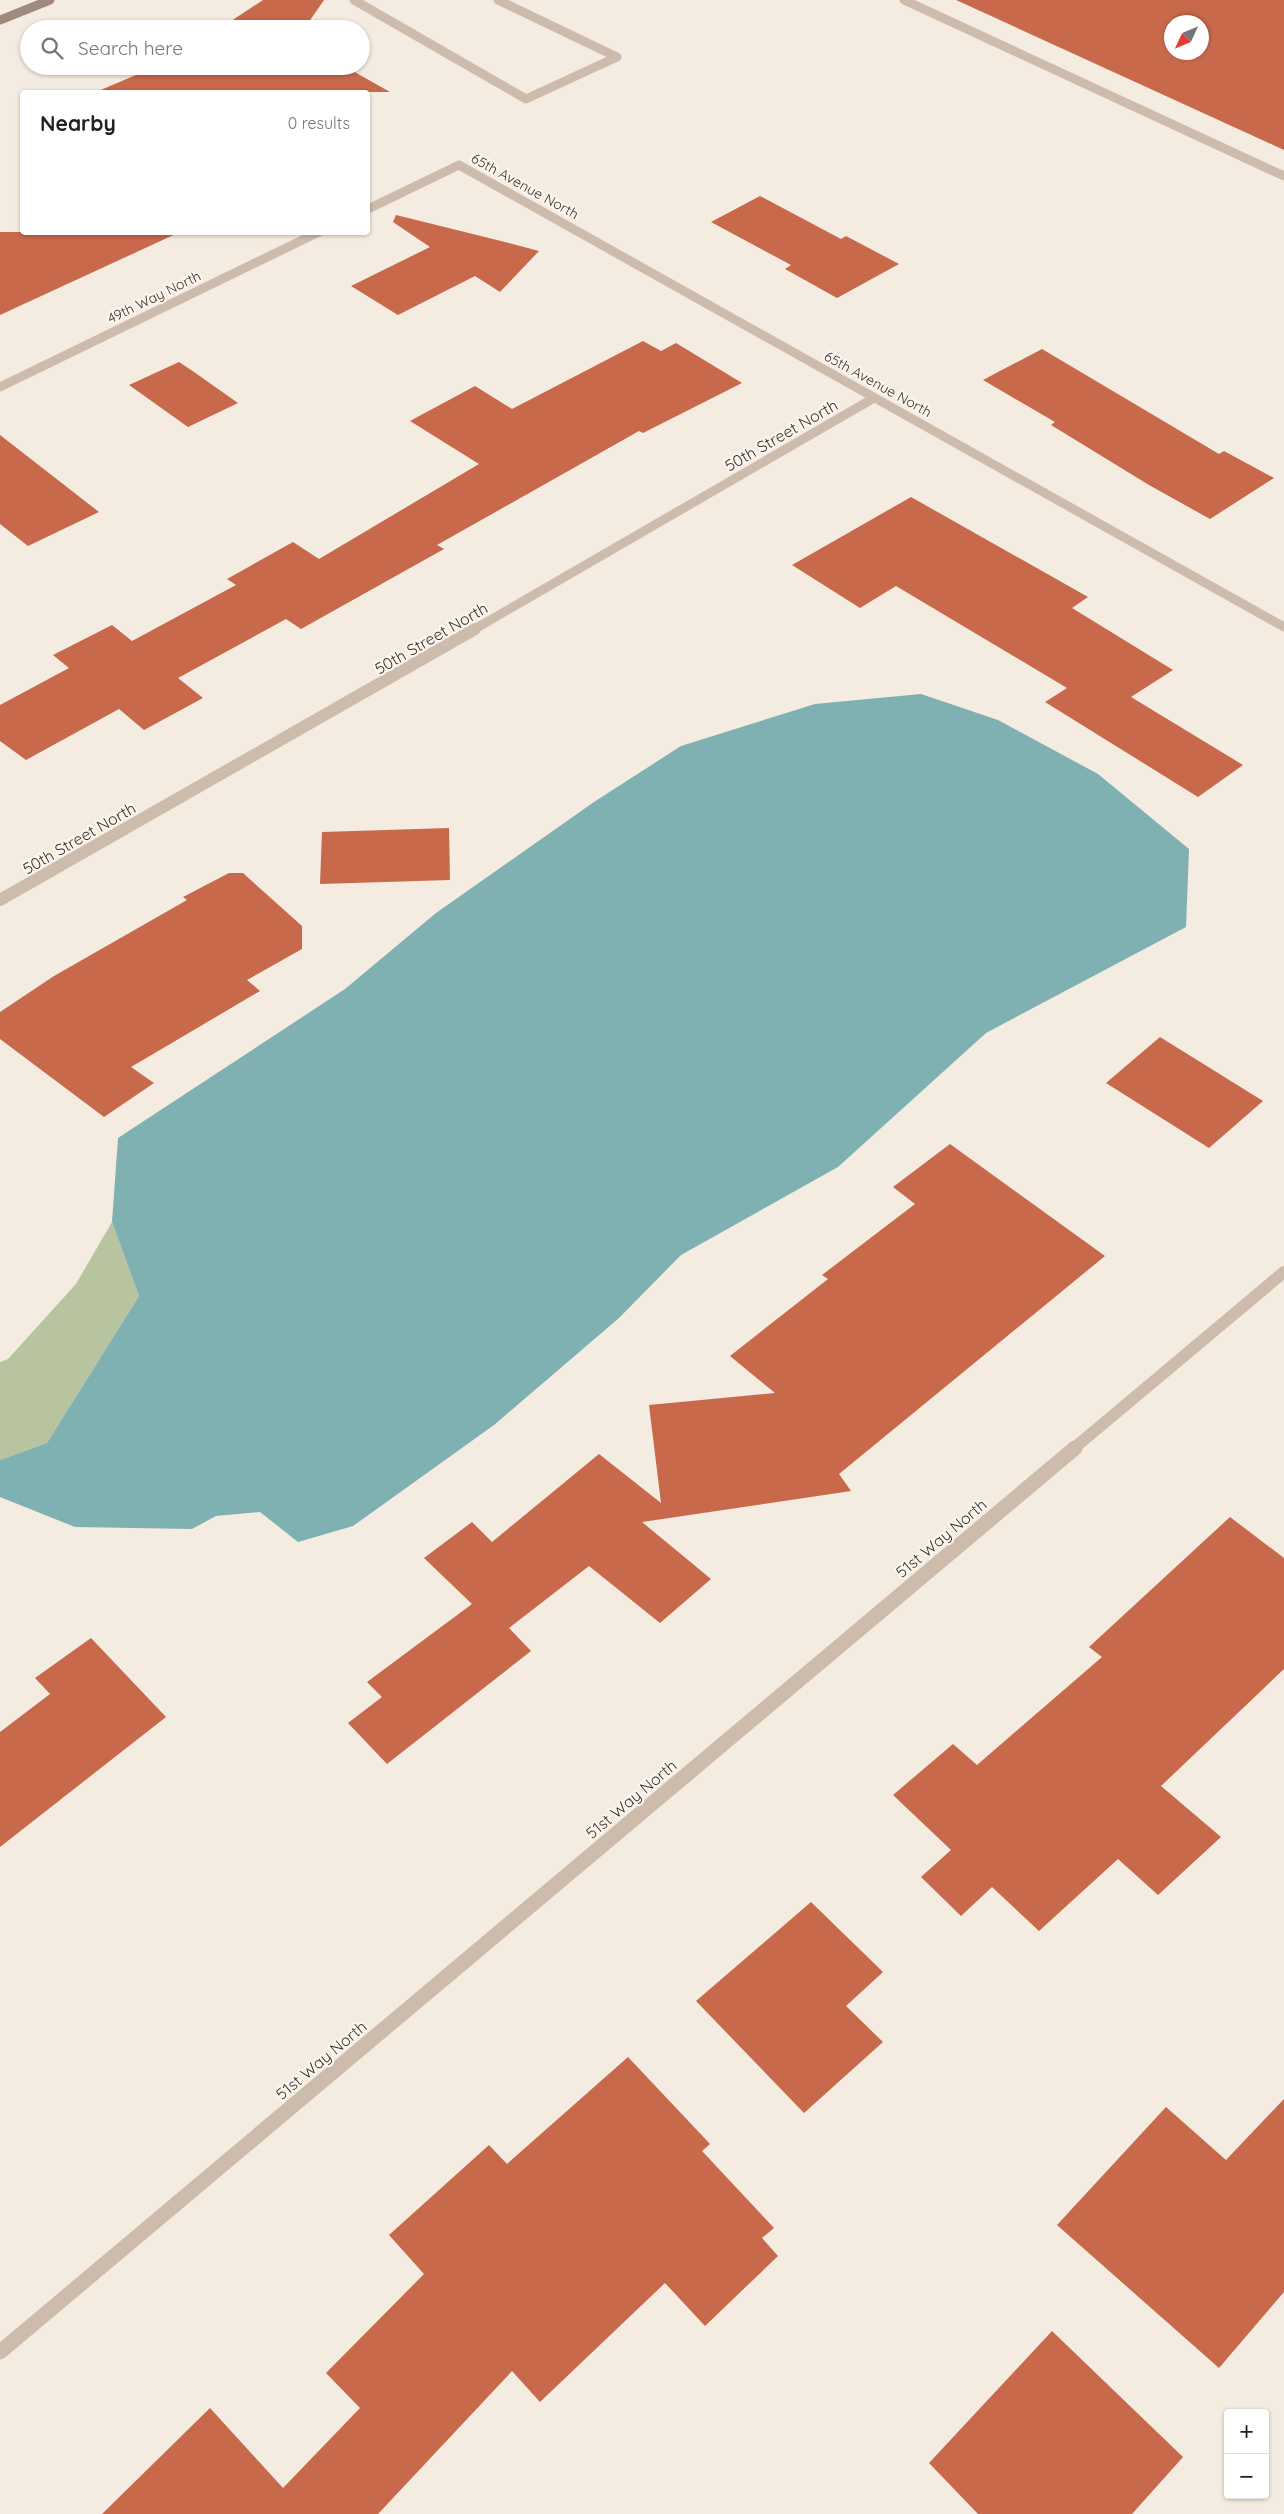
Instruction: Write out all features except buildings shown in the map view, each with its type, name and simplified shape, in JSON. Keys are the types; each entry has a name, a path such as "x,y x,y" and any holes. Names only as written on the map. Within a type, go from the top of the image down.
{"main road":[{"path":"0,20 50,0"}],"street":[{"path":"354,0 526,99 617,56 498,0"},
{"path":"904,0 1284,176"},
{"name":"65th Avenue North","path":"370,208 459,165 1284,627"},
{"name":"49th Way North","path":"0,387 313,235"},
{"name":"50th Street North","path":"0,900 378,685 874,398"},
{"name":"51st Way North","path":"0,2352 1284,1272"}],"green space":[{"path":"112,1222 139,1296 47,1443 0,1460 0,1362 8,1359 76,1284"}],"water":[{"path":"921,694 998,720 1098,774 1189,849 1186,927 986,1033 838,1167 681,1255 619,1318 494,1425 353,1526 298,1542 260,1512 216,1516 192,1529 75,1527 0,1497 0,1460 47,1443 139,1296 112,1222 118,1138 345,989 436,913 594,802 681,746 815,704"}]}
